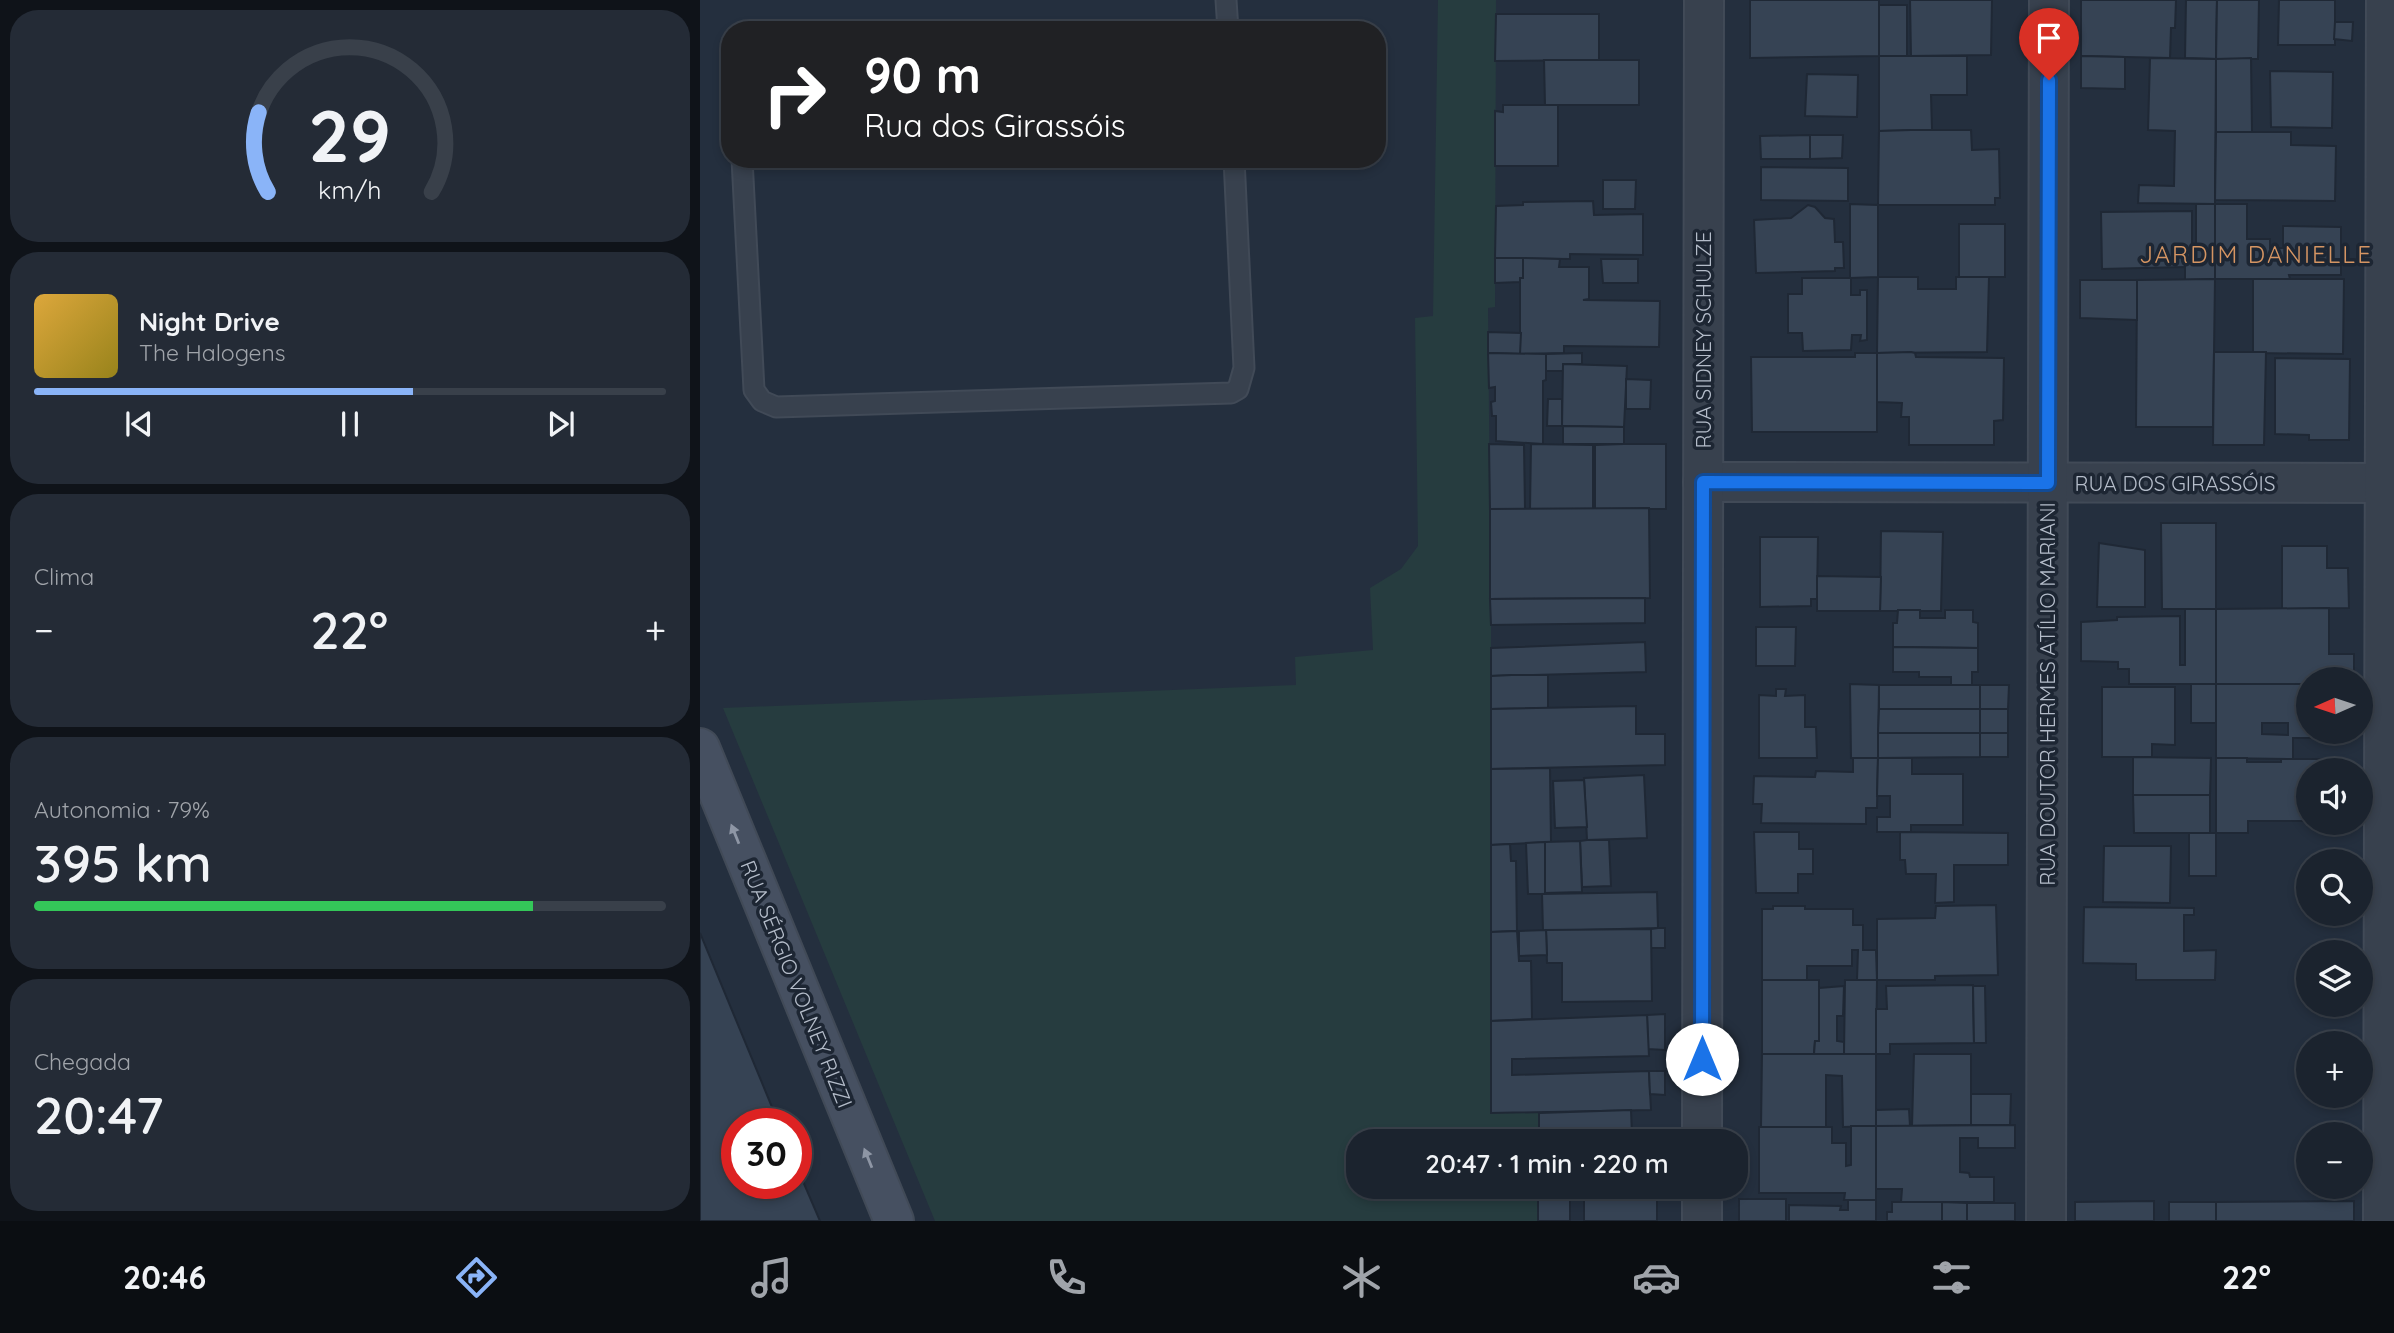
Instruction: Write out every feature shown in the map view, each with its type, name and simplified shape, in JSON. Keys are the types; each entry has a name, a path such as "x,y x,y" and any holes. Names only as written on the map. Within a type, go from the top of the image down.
{"main road":[{"name":"RUA SÉRGIO VOLNEY RIZZI","path":"700,748 894,1221"}],"street":[{"name":"RUA SIDNEY SCHULZE","path":"1702,1129 1704,0"},
{"name":"RUA DOUTOR HERMES ATÍLIO MARIANI","path":"2046,1221 2049,0"},
{"path":"2384,1221 2389,483 2386,0"},
{"name":"RUA DOS GIRASSÓIS","path":"1703,482 2389,483"},
{"path":"1702,1199 1702,1221"}],"lane":[{"path":"1226,0 1227,21"},
{"path":"742,168 754,390 762,401 776,407 1231,393 1238,389 1244,368 1234,168"}],"green space":[{"path":"1438,0 1496,0 1495,307 1488,308 1491,1112 1539,1113 1539,1129 1346,1129 1346,1199 1538,1199 1538,1221 935,1221 723,708 1296,685 1295,657 1373,650 1370,588 1401,569 1418,546 1415,318 1433,316"}],"building":[{"path":"1750,0 1879,0 1879,56 1750,58"},
{"path":"1910,0 1992,0 1991,55 1911,56"},
{"path":"2081,0 2176,0 2170,58 2081,56"},
{"path":"2186,0 2217,0 2216,59 2185,58"},
{"path":"2217,0 2259,0 2258,59 2216,59"},
{"path":"2279,0 2335,0 2335,45 2278,45"},
{"path":"1879,5 1907,5 1907,56 1879,56"},
{"path":"1496,14 1599,14 1599,60 1495,61"},
{"path":"2335,22 2353,22 2352,41 2334,39"},
{"path":"1879,56 1967,56 1967,95 1931,95 1932,130 1879,131"},
{"path":"2081,56 2125,57 2125,89 2081,88"},
{"path":"2150,58 2216,59 2215,204 2138,203 2139,185 2174,186 2175,131 2148,130"},
{"path":"2251,58 2252,132 2216,132 2216,59"},
{"path":"1544,60 1639,60 1639,105 1545,105"},
{"path":"2270,71 2333,72 2332,128 2271,127"},
{"path":"1807,74 1858,75 1857,117 1805,116"},
{"path":"1503,105 1558,105 1558,166 1495,166 1495,111 1503,112"},
{"path":"1971,130 1972,150 1999,149 2000,198 1995,198 1995,205 1878,205 1879,131"},
{"path":"2216,132 2291,132 2291,145 2336,146 2335,201 2215,200"},
{"path":"1810,135 1810,159 1761,159 1760,136"},
{"path":"1810,135 1843,135 1842,158 1810,159"},
{"path":"1761,167 1848,168 1848,201 1761,200"},
{"path":"1603,180 1636,180 1635,209 1603,209"},
{"path":"1593,201 1594,215 1643,214 1643,255 1570,254 1570,259 1495,258 1496,206 1523,205 1523,202"},
{"path":"1850,204 1878,205 1878,277 1850,278"},
{"path":"2196,204 2215,204 2215,279 2185,280 2185,267 2102,269 2101,212 2192,211 2192,259 2196,259"},
{"path":"2215,204 2247,204 2247,239 2270,239 2270,248 2283,248 2283,226 2341,227 2341,275 2289,275 2290,279 2215,279"},
{"path":"1808,205 1815,207 1825,218 1834,219 1835,242 1843,242 1844,268 1835,268 1835,271 1756,273 1754,220 1791,218"},
{"path":"1959,224 2005,224 2005,277 1959,277"},
{"path":"1495,258 1523,258 1523,278 1520,278 1520,282 1495,283"},
{"path":"1523,258 1560,259 1559,267 1589,267 1589,299 1583,300 1660,301 1659,347 1564,346 1564,353 1520,354 1520,278 1523,278"},
{"path":"1601,259 1638,259 1638,283 1603,283"},
{"path":"1878,277 1918,277 1918,289 1956,289 1956,277 1989,277 1987,352 1877,353"},
{"path":"1802,278 1851,278 1851,295 1860,295 1860,290 1867,290 1867,340 1860,341 1861,335 1852,335 1851,350 1803,351 1802,333 1788,333 1788,294 1802,294"},
{"path":"2215,279 2213,427 2136,427 2137,280"},
{"path":"2253,279 2344,279 2343,354 2253,353"},
{"path":"2080,280 2137,280 2137,320 2080,318"},
{"path":"1488,332 1521,333 1520,354 1488,353"},
{"path":"2214,352 2266,352 2264,445 2213,445"},
{"path":"1488,353 1546,354 1543,444 1496,441 1496,416 1492,416 1491,402 1495,401 1495,387 1489,388"},
{"path":"1582,353 1582,364 1563,364 1563,371 1546,371 1546,354"},
{"path":"1855,353 1877,353 1877,432 1752,432 1751,357 1855,357"},
{"path":"1877,353 1915,353 1916,357 2004,358 2003,420 1994,421 1994,445 1909,445 1909,417 1901,417 1902,403 1877,402"},
{"path":"2275,358 2350,359 2349,440 2309,440 2309,435 2275,434"},
{"path":"1563,364 1627,366 1624,427 1562,426"},
{"path":"1626,379 1651,380 1650,409 1626,409"},
{"path":"1548,399 1562,399 1562,426 1547,426"},
{"path":"1563,426 1624,427 1624,444 1563,444"},
{"path":"1489,444 1524,445 1525,509 1490,509"},
{"path":"1531,444 1593,445 1593,509 1530,509"},
{"path":"1666,444 1666,509 1595,509 1595,445"},
{"path":"1649,508 1650,598 1490,599 1490,509"},
{"path":"2161,523 2216,523 2216,609 2162,609"},
{"path":"1881,531 1943,532 1941,611 1880,611"},
{"path":"1760,537 1818,537 1817,599 1811,599 1811,606 1760,607"},
{"path":"2099,543 2145,550 2145,607 2097,607"},
{"path":"2282,546 2327,546 2327,568 2348,568 2349,608 2282,609"},
{"path":"1817,576 1881,577 1880,611 1817,611"},
{"path":"1645,598 1645,623 1491,625 1490,599"},
{"path":"2329,608 2329,654 2354,654 2354,667 2296,667 2296,684 2216,684 2216,609"},
{"path":"2185,609 2216,609 2216,684 2129,684 2129,669 2118,669 2118,662 2081,661 2081,622 2117,620 2117,617 2180,616 2180,665 2185,665"},
{"path":"1898,610 1920,610 1920,618 1945,618 1945,610 1973,610 1973,622 1978,623 1978,648 1893,647 1893,623 1897,623"},
{"path":"1756,627 1796,627 1795,666 1756,666"},
{"path":"1645,642 1646,672 1491,676 1491,648"},
{"path":"1893,647 1978,648 1978,672 1972,672 1972,685 1951,685 1951,677 1919,677 1919,672 1893,672"},
{"path":"1548,675 1548,708 1491,709 1491,676"},
{"path":"1850,684 1879,685 1878,758 1851,758"},
{"path":"2191,684 2216,684 2216,723 2191,723"},
{"path":"2216,684 2296,684 2296,738 2293,738 2293,759 2216,758","holes":["2262,723 2288,723 2288,735 2262,734"]},
{"path":"1879,685 1980,685 1980,709 1879,709"},
{"path":"1980,685 2009,685 2008,709 1980,709"},
{"path":"2102,687 2175,687 2175,745 2152,744 2152,757 2102,757"},
{"path":"1776,689 1786,689 1785,696 1805,695 1805,727 1816,727 1817,758 1759,758 1759,695 1776,696"},
{"path":"1636,706 1636,734 1665,734 1665,765 1491,769 1491,709"},
{"path":"1879,709 1980,709 1980,733 1878,733"},
{"path":"1980,709 2008,709 2008,733 1980,733"},
{"path":"1878,733 1980,733 1980,757 1878,758"},
{"path":"1980,733 2008,733 2008,757 1980,757"},
{"path":"2133,757 2211,758 2210,795 2133,795"},
{"path":"1853,758 1878,758 1877,808 1866,808 1866,824 1761,823 1762,804 1753,804 1754,776 1815,777 1816,771 1853,772"},
{"path":"1878,758 1912,758 1912,774 1963,774 1963,825 1911,825 1911,832 1877,832 1877,817 1890,817 1890,796 1877,796"},
{"path":"2216,758 2247,758 2247,762 2296,759 2296,821 2248,821 2248,833 2216,833"},
{"path":"1550,768 1551,842 1491,845 1491,769"},
{"path":"1644,775 1647,838 1587,840 1584,778"},
{"path":"1584,780 1587,827 1555,828 1553,781"},
{"path":"2133,795 2210,795 2210,833 2134,833"},
{"path":"1754,832 1799,832 1799,849 1813,849 1813,874 1798,874 1798,893 1756,893"},
{"path":"1900,832 2008,833 2008,865 1954,865 1954,902 1935,903 1936,874 1906,874 1905,860 1900,860"},
{"path":"2189,833 2216,833 2216,876 2189,876"},
{"path":"1609,840 1611,886 1582,887 1580,841"},
{"path":"1580,841 1582,892 1545,893 1545,842"},
{"path":"1545,842 1545,894 1528,894 1526,843"},
{"path":"1510,844 1511,861 1516,861 1517,931 1491,932 1491,845"},
{"path":"2104,846 2171,846 2170,903 2103,902"},
{"path":"1657,892 1658,928 1543,931 1542,894"},
{"path":"1996,905 1998,975 1935,976 1935,980 1877,980 1877,919 1935,918 1936,906"},
{"path":"1773,906 1853,909 1853,925 1863,925 1863,950 1876,950 1877,980 1857,980 1858,950 1852,950 1852,966 1807,966 1807,980 1762,980 1762,909 1773,909"},
{"path":"2084,907 2194,908 2194,915 2184,915 2184,951 2216,950 2215,980 2136,980 2136,964 2083,963"},
{"path":"1665,928 1665,948 1651,948 1651,929"},
{"path":"1651,929 1652,1001 1562,1002 1562,963 1547,963 1546,930"},
{"path":"1546,930 1547,955 1519,956 1519,931"},
{"path":"1517,931 1519,961 1531,961 1532,1019 1491,1021 1491,932"},
{"path":"700,933 772,1108 721,1108 721,1199 811,1199 820,1221 700,1221"},
{"path":"1762,980 1819,980 1819,1041 1815,1041 1814,1054 1762,1054"},
{"path":"1845,980 1877,980 1876,1054 1844,1054"},
{"path":"1973,985 1974,1043 1890,1044 1890,1054 1876,1054 1876,1009 1887,1009 1886,986"},
{"path":"1844,986 1843,1016 1837,1016 1837,1041 1844,1042 1844,1054 1814,1054 1815,1041 1819,1041 1819,988"},
{"path":"1973,986 1985,986 1986,1043 1974,1043"},
{"path":"1665,1014 1665,1050 1648,1049 1647,1015"},
{"path":"1647,1015 1649,1056 1512,1059 1512,1075 1649,1071 1651,1110 1491,1113 1491,1021"},
{"path":"1762,1054 1876,1054 1876,1126 1843,1127 1842,1076 1826,1075 1826,1127 1761,1127"},
{"path":"1914,1054 1971,1054 1971,1125 1912,1126"},
{"path":"1649,1071 1665,1071 1665,1095 1650,1094"},
{"path":"1971,1094 2011,1094 2010,1125 1971,1125"},
{"path":"1909,1109 1910,1126 1876,1126 1876,1110"},
{"path":"1631,1110 1632,1129 1539,1129 1539,1113"},
{"path":"2015,1125 2015,1148 1978,1148 1978,1138 1960,1138 1960,1172 1969,1173 1970,1177 1994,1177 1994,1202 1901,1202 1902,1189 1876,1189 1876,1126"},
{"path":"1851,1126 1876,1126 1876,1200 1844,1200 1845,1193 1759,1193 1759,1127 1832,1127 1832,1143 1846,1143 1846,1166 1851,1165"},
{"path":"1538,1199 1570,1199 1570,1221 1538,1221"},
{"path":"1584,1199 1657,1199 1657,1221 1584,1221"},
{"path":"1739,1199 1786,1199 1786,1221 1739,1221"},
{"path":"1848,1200 1876,1200 1876,1221 1789,1221 1789,1205 1841,1206 1840,1210 1848,1210"},
{"path":"2154,1201 2154,1221 2075,1221 2075,1202"},
{"path":"2354,1201 2354,1221 2216,1221 2216,1202"},
{"path":"1892,1202 1942,1202 1942,1221 1887,1221 1887,1212 1892,1212"},
{"path":"1942,1202 1967,1203 1967,1221 1942,1221"},
{"path":"2169,1202 2216,1202 2216,1221 2169,1221"},
{"path":"1967,1203 2015,1203 2015,1221 1967,1221"}],"district":[{"name":"JARDIM DANIELLE","path":"2256,254"}],"route":[{"path":"1702,1059 1703,482 2048,483 2049,80"}]}
